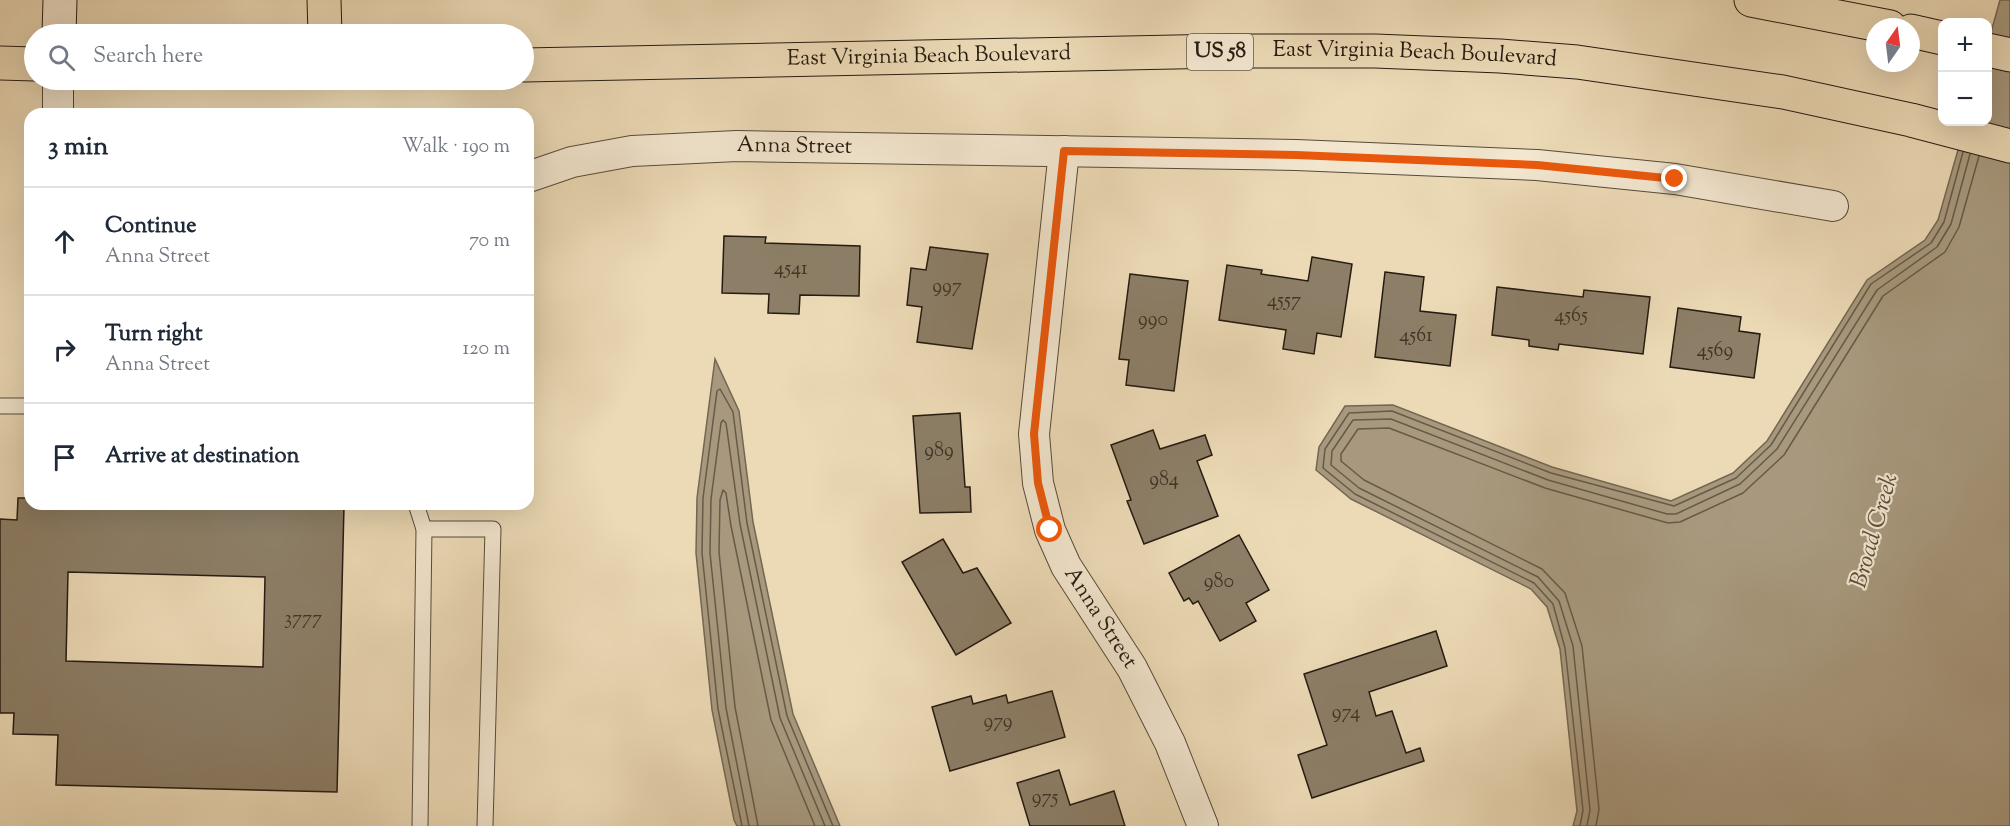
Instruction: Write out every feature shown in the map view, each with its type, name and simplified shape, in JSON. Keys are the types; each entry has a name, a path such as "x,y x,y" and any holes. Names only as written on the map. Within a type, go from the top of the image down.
{"main road":[{"path":"59,24 60,0"},
{"path":"324,0 325,24"},
{"path":"1751,0 1866,22"},
{"name":"East Virginia Beach Boulevard","path":"534,65 1375,51 1500,56 1611,67 1783,92 1911,120 2010,146"},
{"path":"1992,51 2010,55"},
{"path":"0,63 24,63"}],"street":[{"path":"58,90 58,108"},
{"name":"Anna Street","path":"534,175 572,162 632,151 737,146 1296,155 1537,165 1675,179 1833,206"},
{"name":"Anna Street","path":"1064,151 1034,434 1038,483 1050,530 1066,566 1137,677 1170,743 1203,826"}],"lane":[{"path":"0,405 24,406"},
{"path":"418,510 424,529 420,826"},
{"path":"424,529 494,529 485,826"}],"water":[{"name":"Broad Creek","path":"2000,0 2010,0 2010,826 1573,826 1577,811 1560,649 1547,607 1531,589 1351,499 1316,470 1319,447 1345,406 1393,405 1552,467 1671,501 1733,473 1767,441 1867,280 1925,240 1938,220 1965,126 1992,126 1992,29"},
{"path":"715,359 739,411 753,522 793,714 840,826 737,826 734,820 712,710 696,553 697,498"}],"building":[{"path":"724,236 766,237 765,243 860,246 859,296 800,295 799,314 768,313 769,294 722,293"},
{"path":"930,247 988,254 972,349 917,342 922,307 907,305 911,268 926,270"},
{"path":"1312,257 1352,264 1341,337 1317,333 1314,354 1283,349 1286,330 1219,320 1227,265 1262,270 1261,274 1308,281"},
{"path":"1385,272 1424,277 1420,311 1456,315 1450,366 1375,357"},
{"path":"1130,274 1188,281 1174,391 1126,385 1129,360 1119,359"},
{"path":"1497,287 1583,297 1584,290 1650,297 1643,354 1559,344 1558,350 1529,346 1529,340 1492,335"},
{"path":"1678,308 1741,317 1739,331 1760,334 1754,378 1670,367"},
{"path":"960,413 965,487 970,487 971,512 920,513 913,416"},
{"path":"1153,430 1160,449 1205,435 1212,455 1197,461 1218,516 1144,544 1127,501 1131,500 1111,445"},
{"path":"18,498 24,498 24,510 344,510 337,792 56,785 58,735 13,734 14,713 0,713 0,519 17,520","holes":["68,572 265,577 263,667 66,661"]},
{"path":"1239,535 1269,590 1246,603 1256,621 1220,641 1198,601 1193,604 1189,598 1184,601 1169,573"},
{"path":"943,539 963,573 977,568 1011,623 956,655 902,562"},
{"path":"1436,631 1447,666 1369,692 1376,716 1392,711 1406,753 1420,748 1424,761 1312,798 1298,755 1327,745 1304,674"},
{"path":"1052,691 1065,737 950,771 932,707 971,696 973,704 1006,695 1008,703"},
{"path":"1059,770 1070,805 1114,791 1125,826 1030,826 1017,783"}],"route":[{"path":"1050,530 1038,483 1034,434 1064,151 1296,155 1537,165 1675,179"}]}
